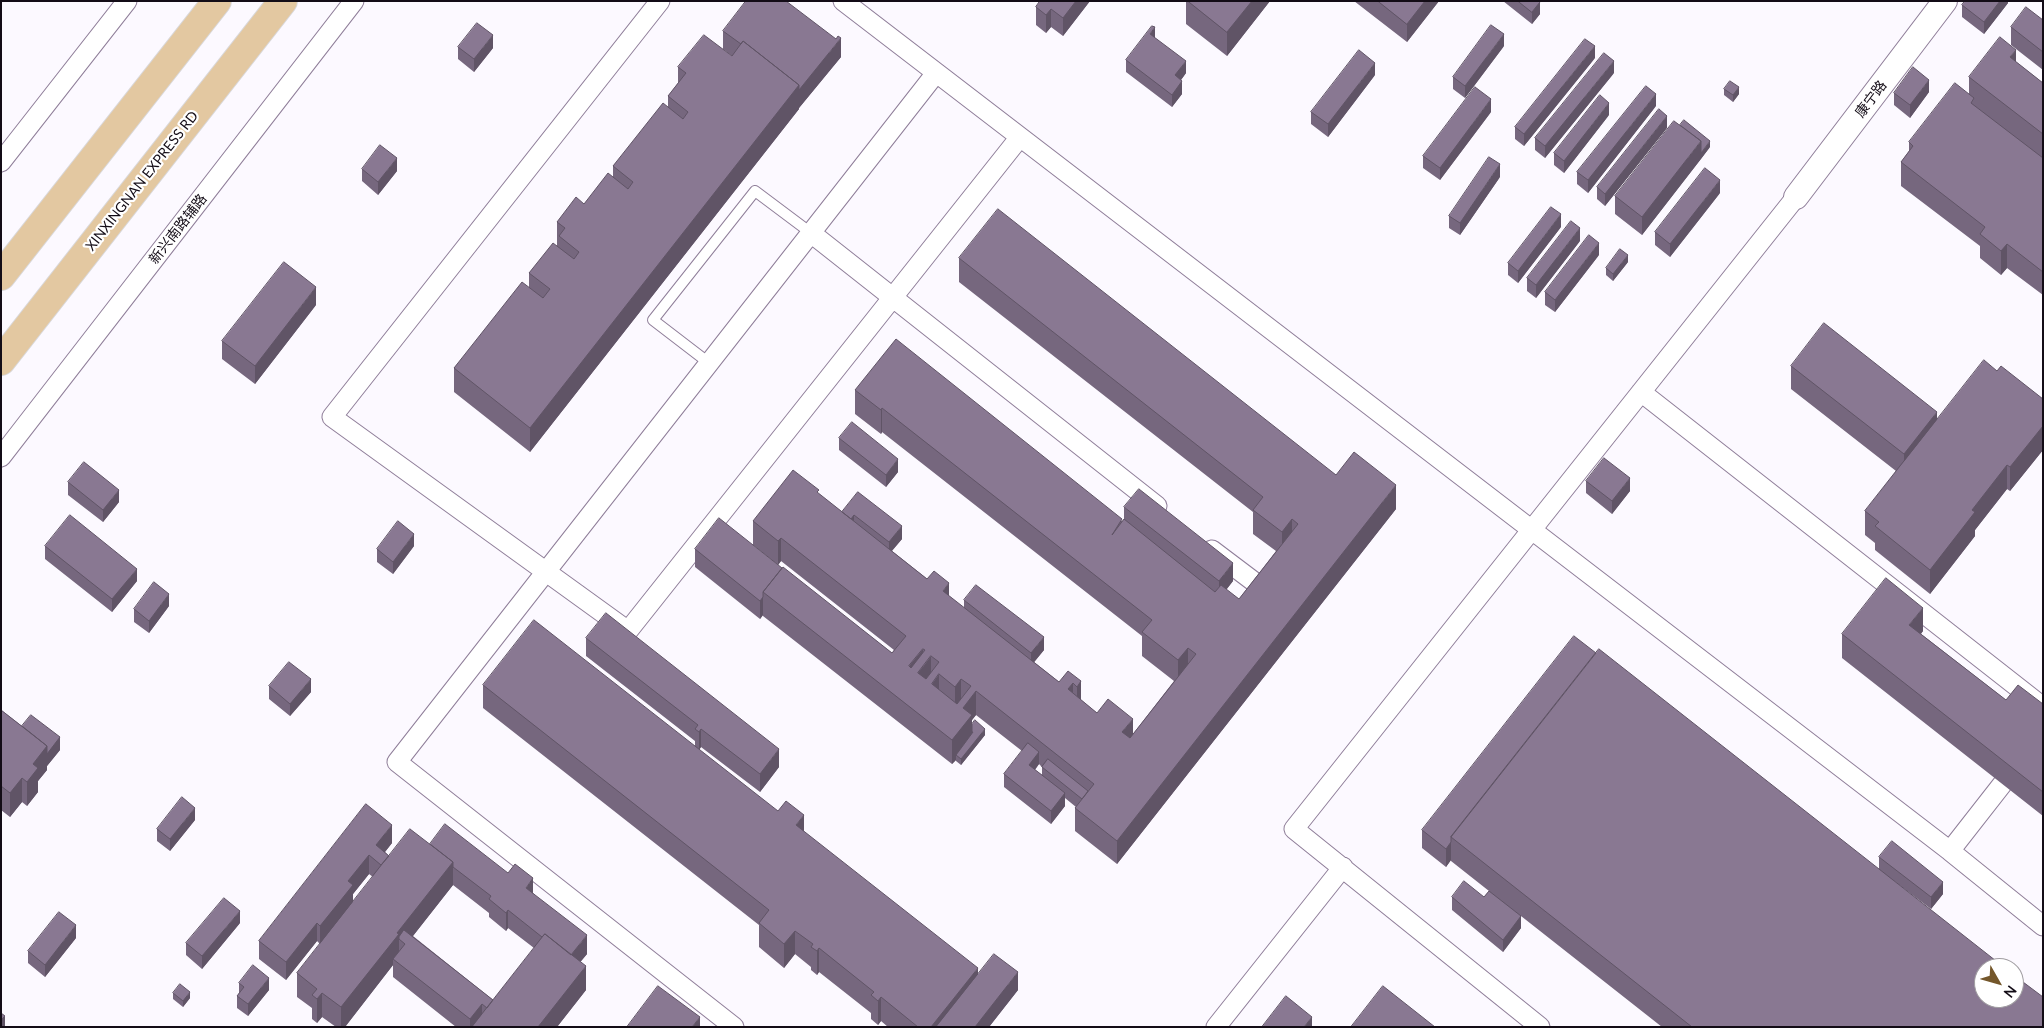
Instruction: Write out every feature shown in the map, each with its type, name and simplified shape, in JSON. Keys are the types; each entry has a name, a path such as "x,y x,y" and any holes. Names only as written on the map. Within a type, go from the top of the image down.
{"main road":[{"path":"1,276 217,1"},
{"name":"XINXINGNAN EXPRESS RD","path":"1,361 283,1"}],"street":[{"path":"1,162 127,1"},
{"name":"新兴南路辅路","path":"1,457 354,1"},
{"path":"660,1 332,417 628,631 1020,137"},
{"path":"843,1 1950,851 2043,926"},
{"name":"康宁路","path":"1796,196 1945,1"},
{"path":"734,1027 397,762 936,73"},
{"path":"1540,1027 1294,829 1796,196"},
{"path":"811,233 1171,517"},
{"path":"1641,392 2043,707"},
{"path":"1195,536 1257,584"},
{"path":"1950,851 2043,732"},
{"path":"1216,1027 1343,867"}],"lane":[{"path":"709,364 653,320 755,190 811,233"}],"building":[{"path":"746,1 786,1 836,39 838,36 841,38 799,90 799,85 743,41 741,44 723,31"},
{"path":"1040,1 1076,1 1063,18 1051,9 1046,15 1036,7"},
{"path":"1188,1 1252,1 1227,32"},
{"path":"1378,1 1425,1 1407,24"},
{"path":"1518,1 1540,1 1540,2 1532,12"},
{"path":"1965,1 2000,1 1984,22 1962,5"},
{"path":"2026,7 2043,20 2043,52 2011,27"},
{"path":"477,23 493,35 474,59 458,47"},
{"path":"1491,25 1504,34 1465,86 1453,77"},
{"path":"1152,26 1155,27 1150,34 1186,61 1175,75 1182,81 1172,95 1126,60"},
{"path":"704,35 732,56 743,41 799,85 530,428 454,368 522,282 543,298 550,289 529,273 553,243 574,259 579,252 559,236 565,228 557,222 576,197 584,204 608,173 628,189 633,182 613,166 663,103 683,119 688,112 668,96 686,73 678,67"},
{"path":"2000,37 2016,50 2010,57 2043,83 2043,134 1969,77"},
{"path":"1585,39 1595,46 1524,134 1515,127"},
{"path":"1359,50 1375,63 1328,124 1311,112"},
{"path":"1604,53 1614,61 1545,146 1535,138"},
{"path":"1913,67 1929,80 1910,105 1894,93"},
{"path":"1730,81 1739,87 1733,95 1724,89"},
{"path":"1955,83 1974,98 1971,103 2043,158 2043,272 2007,244 2001,251 1980,234 1985,227 1901,162 1913,146 1909,142"},
{"path":"1646,86 1656,94 1588,180 1577,172"},
{"path":"1475,87 1491,99 1440,168 1423,156"},
{"path":"1600,95 1609,103 1564,161 1554,153"},
{"path":"1659,109 1667,116 1605,194 1597,187"},
{"path":"1684,120 1710,141 1701,153 1701,141 1680,125"},
{"path":"1674,121 1701,141 1642,217 1615,196"},
{"path":"380,145 397,158 378,182 362,169"},
{"path":"1489,157 1500,164 1460,223 1449,216"},
{"path":"1705,168 1720,180 1670,244 1655,232"},
{"path":"1551,207 1561,214 1518,271 1508,263"},
{"path":"998,209 1336,475 1354,452 1396,485 1117,841 1075,808 1094,784 976,691 963,708 972,715 952,740 763,592 783,567 892,653 906,636 781,538 778,541 753,521 793,470 819,490 817,492 927,579 934,571 949,583 943,591 1059,682 1068,671 1081,681 1077,687 1073,683 1068,689 1097,713 1108,699 1133,719 1122,732 1130,738 1196,654 1188,648 1178,660 1142,632 1152,620 882,408 881,410 855,390 896,339 1122,519 1112,535 1124,519 1215,592 1221,585 1239,599 1298,524 1292,519 1282,532 1253,510 1263,497 959,258","holes":["923,649 925,650 911,668 909,666","931,656 939,662 926,679 918,673","939,674 955,687 961,679 971,686 957,704 932,684"]},
{"path":"1571,221 1580,228 1536,285 1527,278"},
{"path":"1589,235 1599,243 1555,300 1545,292"},
{"path":"1620,249 1628,255 1613,274 1606,268"},
{"path":"284,262 316,287 255,366 222,341"},
{"path":"1824,323 1937,412 1904,454 1791,366"},
{"path":"1984,360 1997,371 2001,366 2043,399 2043,426 2010,467 2007,465 1972,510 1975,512 1930,570 1875,526 1879,522 1865,511"},
{"path":"852,422 898,459 886,475 839,438"},
{"path":"1604,458 1630,478 1612,501 1586,481"},
{"path":"84,462 119,490 103,510 68,482"},
{"path":"1139,489 1233,563 1219,581 1124,507"},
{"path":"858,492 902,526 889,542 854,515 851,519 842,512"},
{"path":"70,515 137,569 112,599 45,546"},
{"path":"719,518 782,568 763,592 763,597 760,601 695,549"},
{"path":"398,521 414,534 393,562 377,549"},
{"path":"1886,578 1923,608 1909,625 2006,700 2018,685 2043,704 2043,792 1842,634"},
{"path":"154,582 169,594 149,621 134,609"},
{"path":"976,585 1044,637 1031,653 964,600"},
{"path":"606,613 779,749 760,774 701,729 699,732 695,729 698,725 586,638"},
{"path":"534,620 778,811 786,801 804,815 796,825 978,968 931,1027 918,1027 881,997 878,1001 871,995 874,992 819,948 817,951 811,947 813,944 795,931 784,944 759,923 769,910 483,685"},
{"path":"1574,636 1596,653 1451,837 1451,842 1446,849 1422,830"},
{"path":"1599,649 1992,958 1974,958 1974,1008 2024,1008 2024,983 2043,997 2043,1027 1692,1027 1451,837"},
{"path":"289,662 311,679 290,704 269,686"},
{"path":"1,710 47,746 33,764 38,768 27,782 22,778 10,793 1,786"},
{"path":"31,715 60,737 47,754 47,746 22,726"},
{"path":"975,720 985,729 961,759 956,755 973,732 972,724"},
{"path":"1028,743 1039,752 1029,765 1065,793 1051,811 1004,774"},
{"path":"1048,759 1088,791 1082,799 1042,767"},
{"path":"182,797 195,808 170,839 157,829"},
{"path":"366,804 392,825 376,845 389,856 381,865 369,855 348,881 353,885 320,926 317,923 286,962 259,941"},
{"path":"445,824 508,873 515,864 533,878 526,888 587,935 571,955 545,934 542,937 508,910 506,913 489,899 491,896 453,867 453,862 430,844"},
{"path":"410,829 453,862 341,1007 322,993 317,999 312,995 317,989 297,973"},
{"path":"1892,841 1943,882 1931,897 1879,857"},
{"path":"1464,881 1484,897 1489,891 1521,916 1503,940 1452,897"},
{"path":"224,898 240,911 202,956 186,943"},
{"path":"59,912 76,925 45,965 28,951"},
{"path":"404,930 493,1000 487,1008 482,1004 470,1019 393,959 405,944 399,939"},
{"path":"545,934 586,966 538,1027 472,1027"},
{"path":"994,954 1018,972 975,1027 936,1027"},
{"path":"253,965 269,978 248,1004 237,996 244,987 239,983"},
{"path":"180,984 190,992 183,1001 173,993"},
{"path":"658,986 700,1017 692,1027 627,1027"},
{"path":"1383,986 1435,1027 1351,1027"},
{"path":"1286,996 1312,1017 1304,1027 1262,1027"}]}
